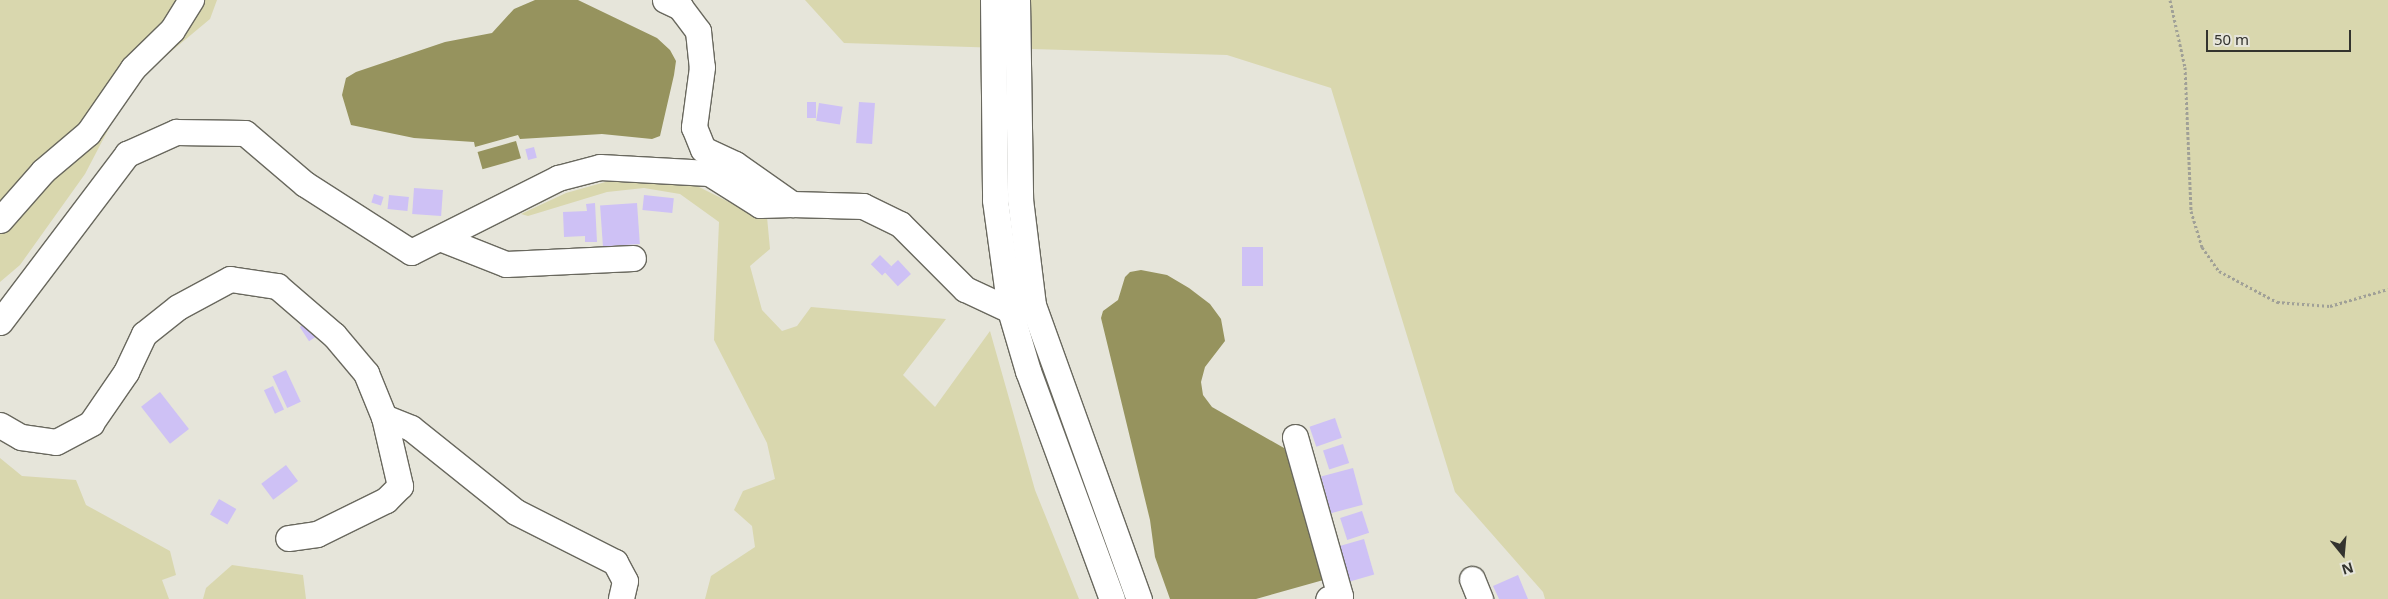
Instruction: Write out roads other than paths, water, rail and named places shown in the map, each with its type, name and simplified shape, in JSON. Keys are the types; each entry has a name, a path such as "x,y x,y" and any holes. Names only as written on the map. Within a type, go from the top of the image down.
{"street":[{"path":"0,220 43,171 88,133 133,68 172,30 191,0"},
{"path":"665,0 680,7 698,31 702,67 694,127 703,148 736,164 792,204"},
{"path":"993,0 995,200 1022,307 1139,599"},
{"path":"1017,0 1022,307 1028,371 1112,599"},
{"path":"0,322 127,154 176,132 245,133 304,184 411,252 558,178 600,167 709,173 760,206 792,204 863,206 900,224 965,289 1022,307"},
{"path":"440,238 506,264 633,258"},
{"path":"0,425 21,437 56,442 91,423 126,372 144,334 178,307 230,279 277,286 334,335 366,373 384,418 400,486 386,500 317,534 288,538"},
{"path":"384,418 411,428 516,512 615,562 625,581 622,599"},
{"path":"1295,438 1340,596 1328,599"}]}
